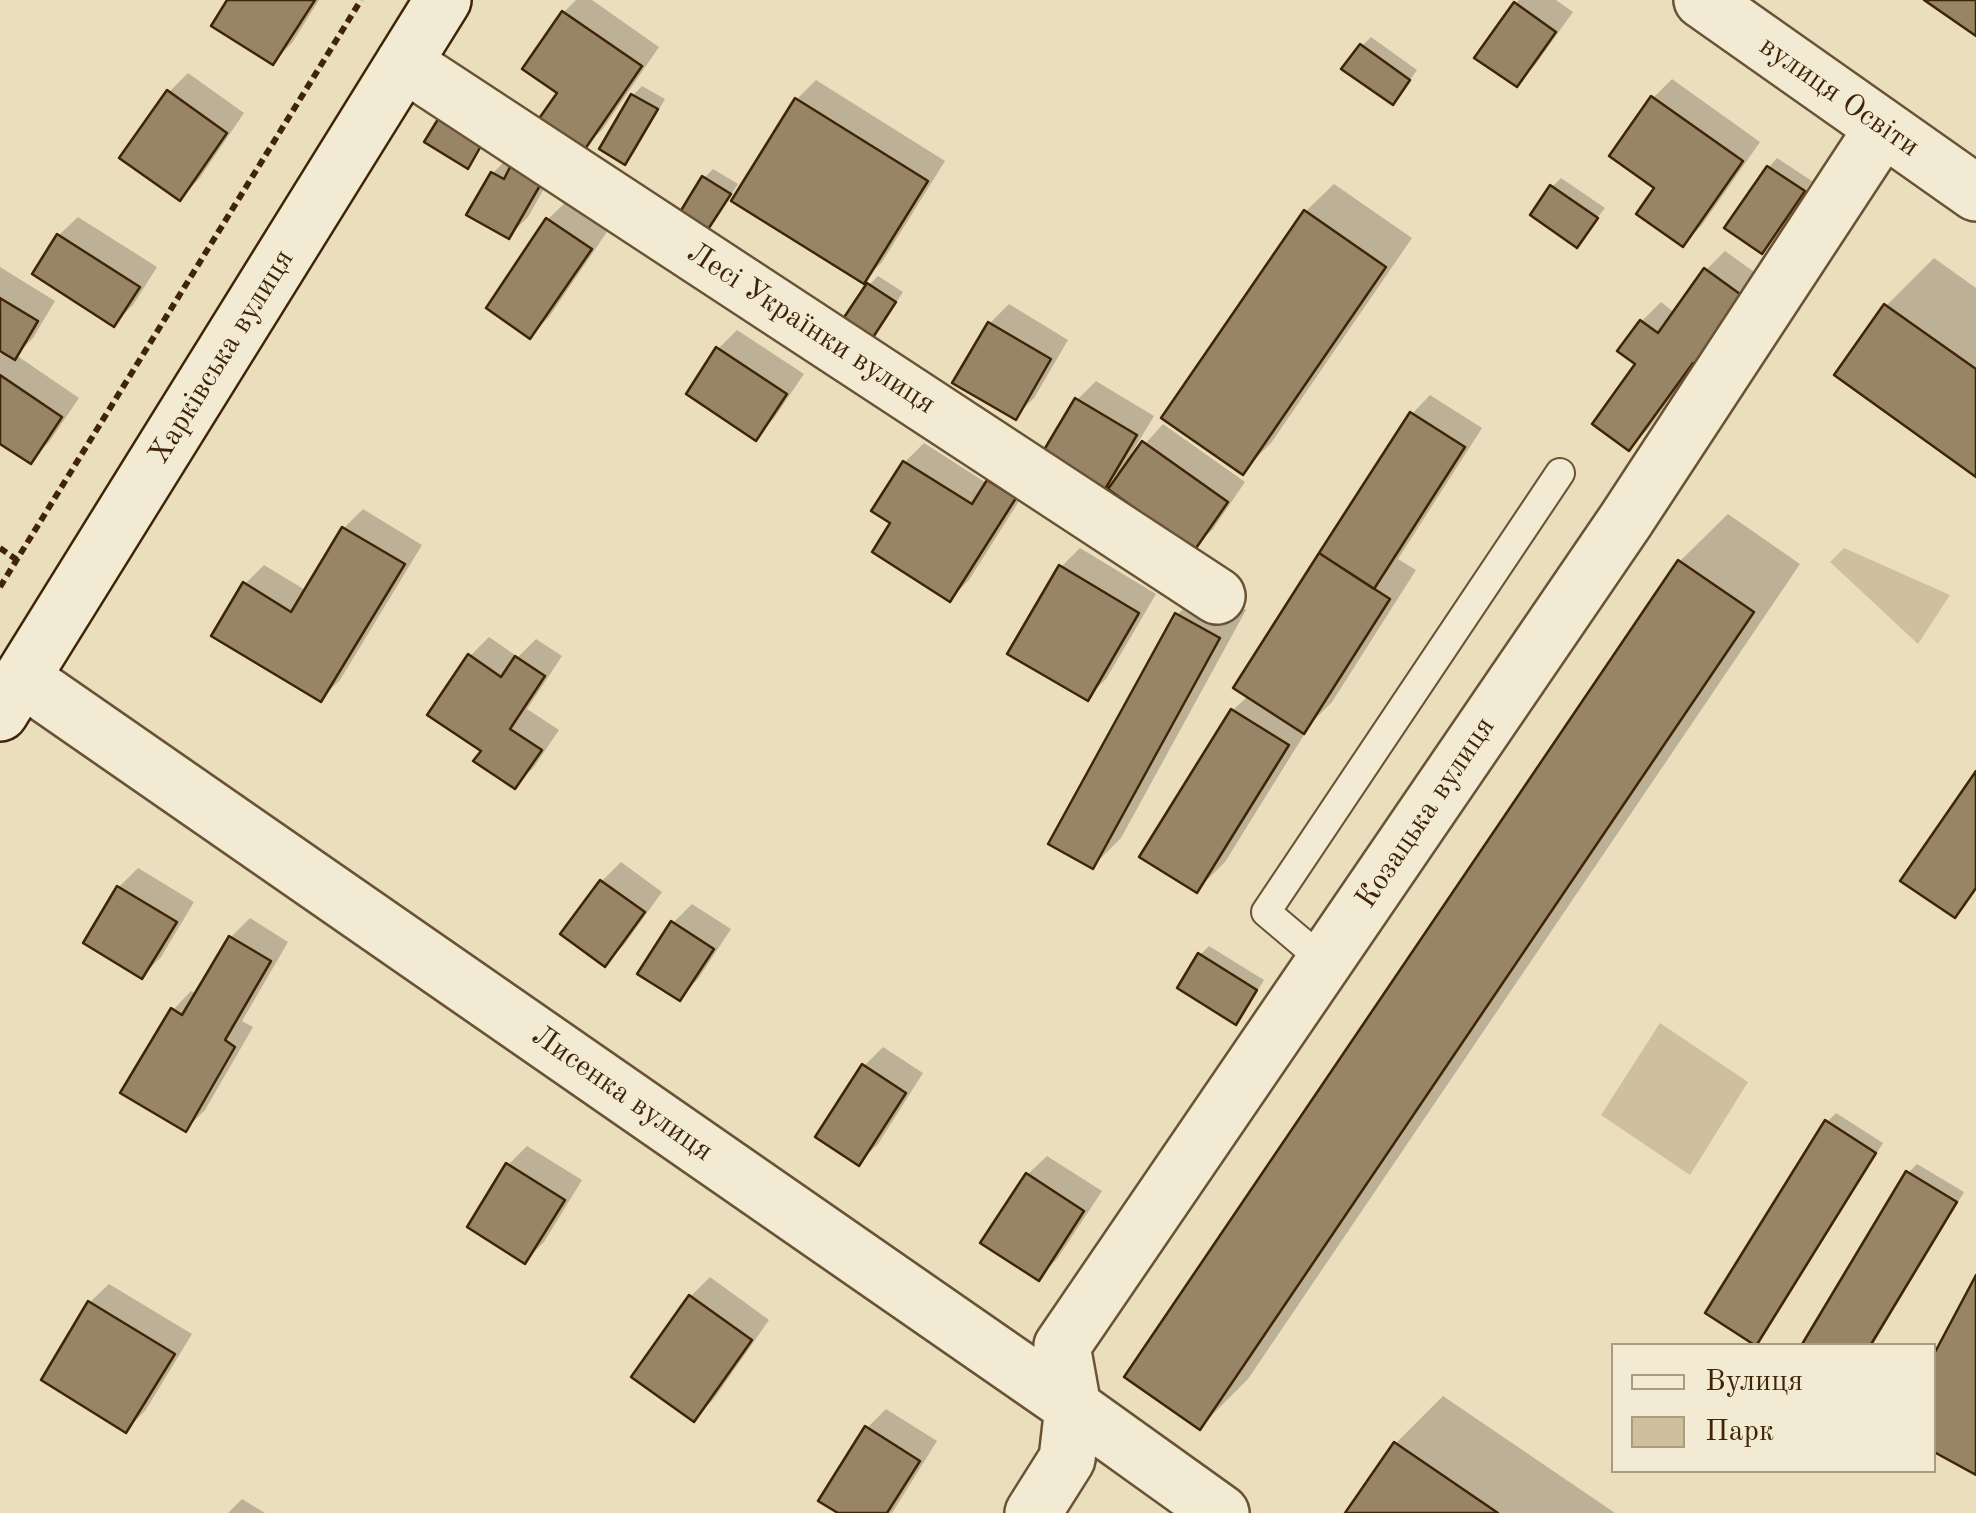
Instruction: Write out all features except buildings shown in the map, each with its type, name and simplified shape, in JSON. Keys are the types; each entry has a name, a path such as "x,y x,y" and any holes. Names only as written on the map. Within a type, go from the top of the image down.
{"street":[{"name":"Харківська вулиця","path":"11,696 443,0"},
{"name":"вулиця Освіти","path":"1702,0 1976,193"},
{"name":"Лесі Українки вулиця","path":"404,63 1217,596"},
{"name":"Козацька вулиця","path":"1033,1513 1066,1458 1073,1406 1062,1346 1626,520 1883,128"},
{"name":"Лисенка вулиця","path":"11,696 1073,1406 1221,1513"}],"lane":[{"path":"1325,962 1266,912 1560,474"}],"path":[{"path":"0,587 361,0"},
{"path":"0,548 17,560"}],"green space":[{"path":"1844,548 1950,595 1918,644 1830,562"},
{"path":"1660,1023 1748,1082 1690,1175 1601,1115"}]}
